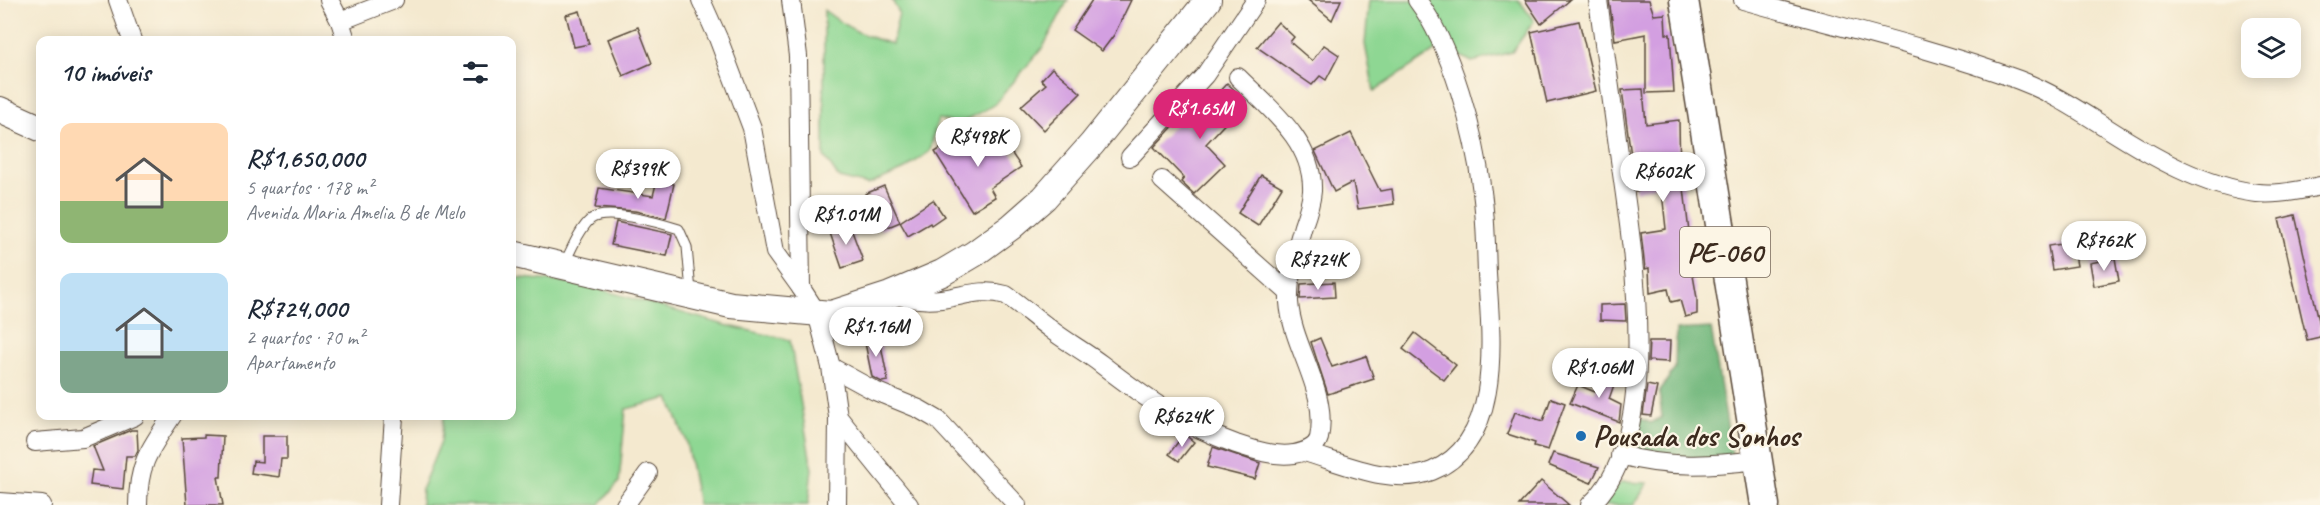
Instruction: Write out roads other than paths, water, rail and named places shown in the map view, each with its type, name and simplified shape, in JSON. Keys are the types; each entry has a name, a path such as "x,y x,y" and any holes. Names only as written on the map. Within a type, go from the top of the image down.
{"main road":[{"name":"PE-060","path":"1684,0 1765,505"}],"street":[{"path":"118,0 131,36"},
{"path":"329,0 345,36"},
{"path":"340,21 394,0"},
{"path":"700,0 718,38 752,128 775,252 817,313 831,367 838,417 837,505"},
{"path":"791,0 798,56 801,288"},
{"path":"516,255 731,305 831,314 890,295 942,273 974,254 1011,227 1044,198 1092,144 1208,0"},
{"path":"1130,157 1204,75 1256,0"},
{"path":"1304,452 1381,474 1402,476 1420,474 1433,470 1456,454 1473,434 1483,409 1488,389 1492,337 1482,192 1457,84 1432,20 1417,0"},
{"path":"1590,505 1610,483 1628,428 1636,378 1638,319 1629,221 1598,0"},
{"path":"1743,0 1990,70 2031,85 2059,98 2137,146 2178,168 2214,182 2257,193 2299,191 2320,186"},
{"path":"890,295 918,300 938,300 979,291 1006,295 1157,407 1192,426 1233,443 1266,453 1288,455 1304,452 1312,447 1318,440 1319,409 1294,329 1289,293 1294,257 1310,204 1311,180 1308,165 1291,132 1238,77"},
{"path":"0,110 36,126"},
{"path":"1162,180 1289,293"},
{"path":"831,367 875,391 919,409 938,420 1017,505"},
{"path":"838,417 909,505"},
{"path":"35,442 83,438 126,420"},
{"path":"138,505 138,493 146,455 169,420"},
{"path":"388,505 394,420"},
{"path":"1620,455 1641,461 1686,466 1714,466 1757,460"},
{"path":"625,505 648,473"},
{"path":"0,502 42,505"}],"lane":[{"path":"563,266 590,220 602,214 659,222 679,229 687,247 691,295"}],"place":[{"name":"Pousada dos Sonhos","path":"1581,436"}]}
